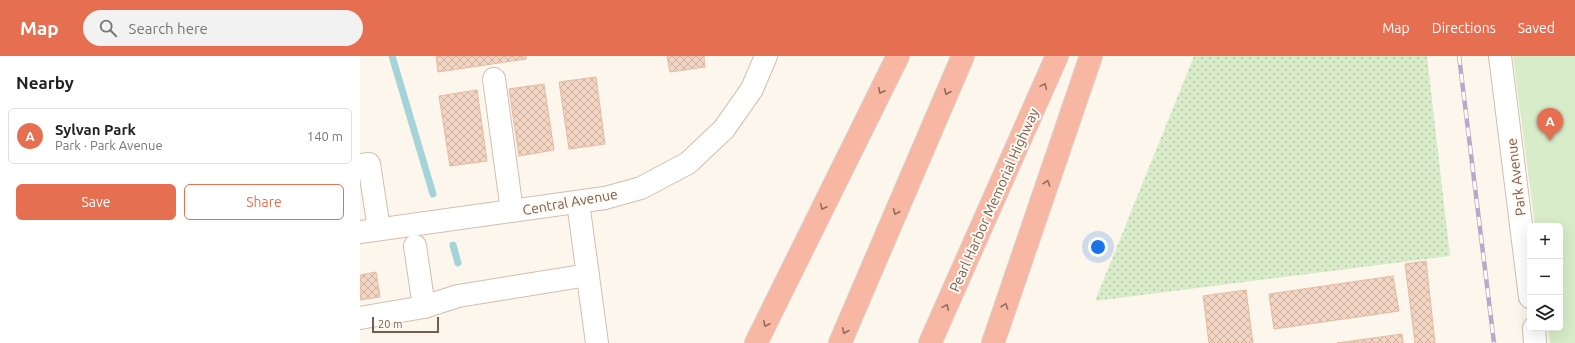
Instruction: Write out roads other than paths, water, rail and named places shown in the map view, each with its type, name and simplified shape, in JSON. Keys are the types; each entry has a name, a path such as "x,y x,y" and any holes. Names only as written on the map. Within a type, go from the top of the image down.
{"highway":[{"path":"756,343 898,56"},
{"path":"840,343 962,56"},
{"name":"Pearl Harbor Memorial Highway","path":"930,343 1057,56"},
{"path":"993,343 1091,56"}],"street":[{"name":"Central Avenue","path":"369,231 605,198 641,188 688,163 724,130 752,90 766,56"},
{"name":"Park Avenue","path":"1500,56 1530,295"},
{"path":"494,79 512,211"},
{"path":"360,165 369,164 369,231"},
{"path":"578,202 597,343"},
{"path":"415,246 424,307"},
{"path":"360,318 424,307 458,296 588,275"},
{"path":"1534,331 1535,343"}],"waterway":[{"path":"392,56 433,194"},
{"path":"453,245 458,263"}],"railway":[{"path":"1459,56 1494,343"}],"place":[{"name":"Sylvan Park","path":"1550,141"}]}
